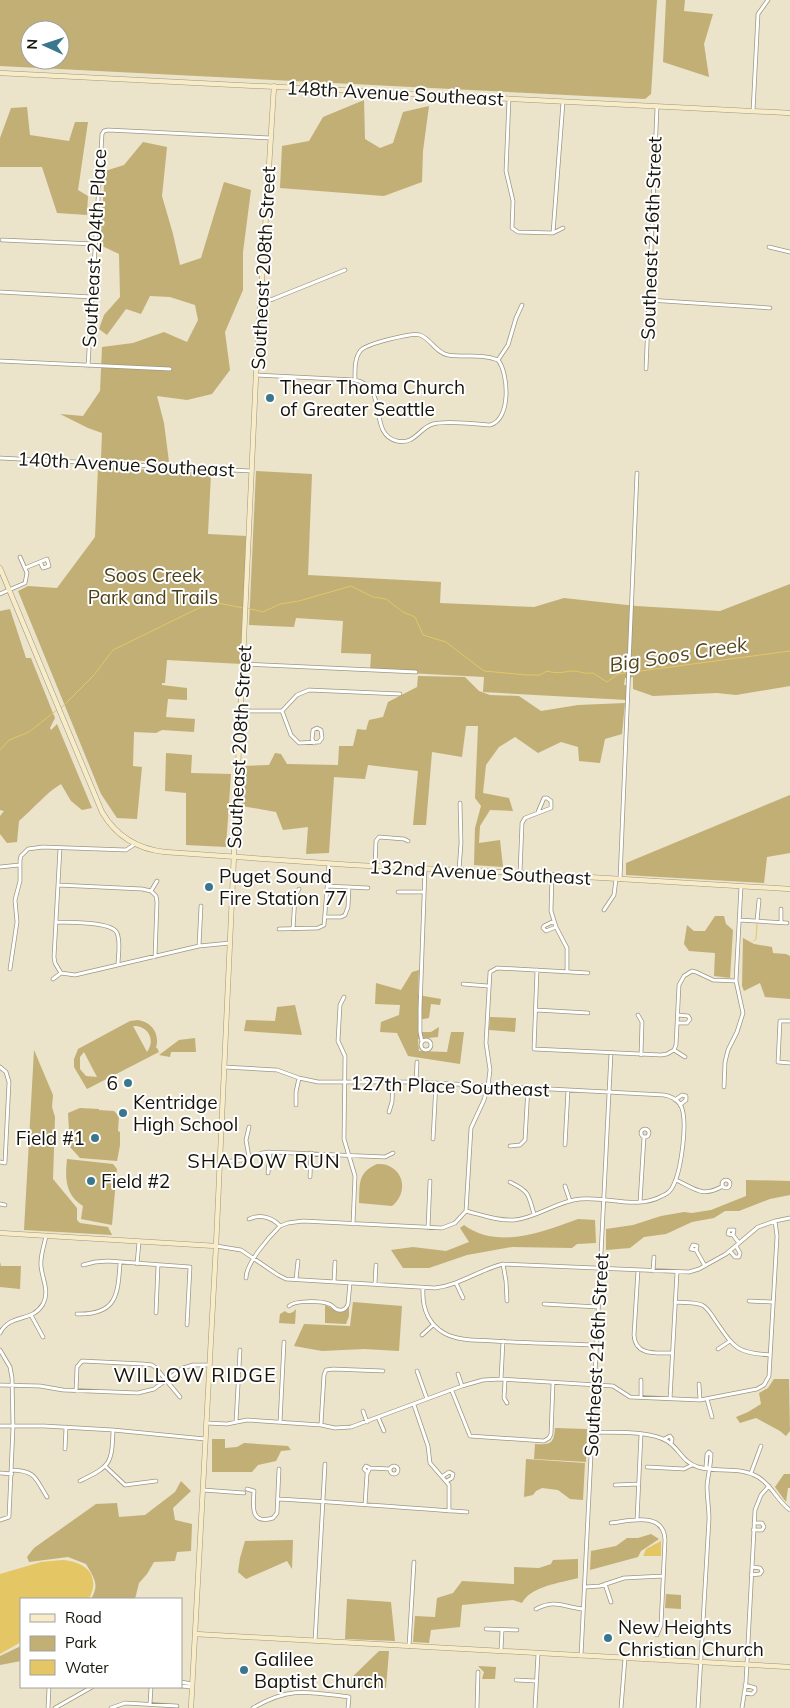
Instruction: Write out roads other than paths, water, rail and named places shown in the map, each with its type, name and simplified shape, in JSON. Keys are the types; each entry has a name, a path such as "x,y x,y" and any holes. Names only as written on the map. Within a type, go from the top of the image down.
{"main road":[{"name":"148th Avenue Southeast","path":"0,73 790,113"},
{"name":"Southeast 208th Street","path":"191,1708 216,1246 251,471 274,86"},
{"path":"0,568 102,812 113,828 135,844"},
{"name":"132nd Avenue Southeast","path":"135,844 153,850 328,864 790,889"},
{"path":"0,1233 216,1246"},
{"path":"195,1634 790,1667"}],"street":[{"path":"753,112 758,14 768,0"},
{"path":"509,99 506,171 513,201 512,228 518,232 553,234 563,228"},
{"path":"553,234 562,102"},
{"name":"Southeast 216th Street","path":"646,369 657,107"},
{"name":"Southeast 204th Place","path":"88,366 100,143 104,131 270,138"},
{"path":"2,240 95,244"},
{"path":"769,247 790,252"},
{"path":"261,303 273,300 345,270"},
{"path":"0,292 92,296"},
{"path":"648,300 770,308"},
{"path":"498,360 508,344 522,305"},
{"path":"256,375 355,380 364,383 372,391 385,434 396,441 411,440 436,423 496,424 500,420 506,397 504,370 498,360 484,356 450,356 442,353 425,338 417,334 371,344 361,350 356,360 355,380"},
{"path":"0,361 170,369"},
{"name":"140th Avenue Southeast","path":"0,458 251,471"},
{"path":"604,910 614,895 618,879 637,473"},
{"path":"0,594 25,583 27,577 20,556"},
{"path":"25,568 40,562"},
{"path":"243,664 416,672"},
{"path":"241,711 282,711 297,695 309,690 400,694"},
{"path":"282,711 294,740 314,744 321,741 322,732 319,728 313,732 314,744"},
{"path":"520,873 522,822 525,818 551,808 551,802 547,798 544,798 538,812"},
{"path":"459,871 461,842 460,803"},
{"path":"375,867 376,840 379,837 408,841"},
{"name":"132nd Avenue Southeast","path":"19,865 21,856 33,848 126,850 135,844"},
{"path":"60,848 54,957 61,973"},
{"path":"280,929 323,927 326,917 328,864"},
{"path":"0,867 19,865 20,881 16,900 17,922 10,969"},
{"path":"422,1042 420,1009 425,869"},
{"path":"552,875 550,904 556,927 566,948 567,971"},
{"path":"151,891 157,881"},
{"path":"58,885 151,891 156,896 157,902 155,957"},
{"path":"328,886 368,888"},
{"path":"724,1086 725,1062 728,1050 737,1032 743,1013 736,981 741,886"},
{"path":"326,917 341,917 345,915 348,907 349,887"},
{"path":"293,929 295,896 299,889"},
{"path":"398,892 424,892"},
{"path":"757,921 759,900"},
{"path":"199,946 201,906"},
{"path":"781,908 781,922"},
{"path":"739,920 787,922"},
{"path":"554,921 543,928 546,931 556,927"},
{"path":"56,922 104,925 115,930 118,936 118,965"},
{"path":"54,979 61,973 75,975 199,946 230,943"},
{"path":"246,1278 254,1258 280,1226 288,1223 299,1221 428,1228 449,1226 460,1219 466,1211 471,1128 484,1100 490,1070 486,1043 488,986 491,970 497,968 588,972"},
{"path":"537,970 534,1049 667,1054 674,1050 676,1045 681,980 692,971 702,973 713,980 736,981"},
{"path":"462,984 488,986"},
{"path":"344,997 340,1005 338,1041 345,1056 344,1139 355,1176 353,1224"},
{"path":"536,1010 588,1013"},
{"path":"677,1023 687,1023 690,1019 688,1016 678,1015"},
{"path":"638,1016 642,1022 641,1054"},
{"path":"790,1021 780,1021 778,1062 790,1062"},
{"path":"674,1050 686,1056"},
{"name":"Southeast 216th Street","path":"580,1656 611,1053"},
{"path":"416,1082 417,1062"},
{"name":"127th Place Southeast","path":"224,1067 276,1070 318,1082 436,1082 664,1095 678,1103 684,1117 682,1155 676,1180"},
{"path":"2,1068 6,1072 8,1082 2,1162"},
{"path":"296,1105 299,1078"},
{"path":"390,1112 393,1082"},
{"path":"433,1139 436,1082"},
{"path":"510,1146 520,1145 525,1140 528,1087"},
{"path":"565,1145 568,1090"},
{"path":"248,1126 246,1140 249,1158"},
{"path":"640,1202 644,1137"},
{"path":"220,1162 235,1162 262,1152 385,1157 393,1153"},
{"path":"268,1173 270,1152"},
{"path":"310,1177 311,1153"},
{"path":"466,1211 503,1220 521,1219 578,1199 603,1199 622,1202 656,1200 668,1193 676,1180 706,1193 723,1186"},
{"path":"428,1228 430,1181"},
{"path":"510,1182 524,1189 528,1194 534,1214"},
{"path":"565,1186 570,1201"},
{"path":"0,1204 5,1205"},
{"path":"249,1219 267,1217 280,1226"},
{"path":"216,1246 241,1250 281,1277 422,1288 442,1287 456,1283 489,1268 503,1264 689,1272 730,1251 758,1227 790,1218"},
{"path":"206,1423 247,1420 321,1424 335,1428 351,1427 483,1380 553,1382 616,1387 627,1396 700,1400 757,1389 764,1385 768,1379 777,1236 775,1221"},
{"path":"0,1333 5,1325 14,1319 31,1315 40,1307 46,1296 41,1266 47,1235"},
{"path":"733,1235 739,1243"},
{"path":"137,1264 139,1242"},
{"path":"730,1251 736,1257 739,1257 740,1253 736,1246"},
{"path":"696,1250 704,1266"},
{"path":"654,1256 654,1271"},
{"path":"296,1279 298,1261"},
{"path":"83,1265 98,1262 190,1267 187,1325"},
{"path":"334,1282 335,1262"},
{"path":"77,1314 96,1313 110,1305 118,1290 120,1263"},
{"path":"375,1284 376,1264"},
{"path":"503,1264 507,1301"},
{"path":"156,1314 158,1265"},
{"path":"638,1270 634,1335 637,1346 648,1352 672,1354"},
{"path":"670,1399 676,1272"},
{"path":"290,1306 296,1302 324,1303 340,1310 346,1308 350,1283"},
{"path":"456,1283 463,1298"},
{"path":"422,1288 424,1310 433,1324 454,1338 596,1345"},
{"path":"749,1301 772,1302"},
{"path":"675,1302 698,1304 705,1307 738,1349 747,1353 770,1355"},
{"path":"544,1304 598,1306"},
{"path":"31,1315 43,1338"},
{"path":"0,1320 5,1325"},
{"path":"422,1335 433,1324"},
{"path":"502,1341 504,1398 507,1404"},
{"path":"718,1349 730,1341"},
{"path":"280,1422 284,1342"},
{"path":"0,1350 10,1367 13,1385 12,1472 9,1517 0,1520"},
{"path":"236,1422 240,1350"},
{"path":"76,1391 79,1364 86,1360 154,1366 180,1397"},
{"path":"0,1385 40,1386 76,1391 141,1393 154,1389 182,1368 194,1365 209,1366"},
{"path":"321,1424 324,1374 327,1370 383,1371"},
{"path":"417,1371 427,1400"},
{"path":"458,1374 462,1386"},
{"path":"641,1380 641,1398"},
{"path":"452,1391 470,1436 541,1441 547,1440 551,1434 553,1382"},
{"path":"699,1384 700,1400"},
{"path":"707,1399 712,1417"},
{"path":"414,1405 428,1446 430,1463 447,1481 450,1489 449,1511"},
{"path":"363,1411 367,1422"},
{"path":"378,1418 384,1431"},
{"path":"0,1426 44,1426 113,1430 205,1439"},
{"path":"65,1449 66,1428"},
{"path":"80,1481 106,1467 111,1454 113,1430"},
{"path":"592,1432 650,1435 664,1439 671,1444 682,1458 693,1465 708,1469 739,1470 751,1473 769,1486 790,1510"},
{"path":"637,1520 641,1434"},
{"path":"751,1473 761,1446"},
{"path":"315,1641 325,1464"},
{"path":"647,1467 684,1469 693,1465"},
{"path":"106,1467 125,1486 156,1481"},
{"path":"366,1504 367,1472 370,1468 390,1469"},
{"path":"247,1488 254,1491 254,1513 260,1518 268,1519 275,1516 277,1511 279,1469"},
{"path":"698,1708 709,1519 708,1469"},
{"path":"0,1473 30,1472 47,1497"},
{"path":"443,1476 450,1472 453,1474 452,1478 447,1481"},
{"path":"615,1485 639,1484"},
{"path":"742,1708 747,1665 756,1505 761,1495 769,1486"},
{"path":"202,1490 244,1492"},
{"path":"278,1499 467,1512"},
{"path":"611,1523 652,1520 660,1525 665,1536 661,1625 656,1635"},
{"path":"754,1523 762,1524 764,1527 762,1530 754,1530"},
{"path":"409,1646 414,1562"},
{"path":"751,1575 760,1574 762,1571 760,1568 752,1567"},
{"path":"584,1587 596,1587 624,1578 664,1576"},
{"path":"605,1584 611,1602"},
{"path":"536,1609 553,1603 583,1609"},
{"path":"486,1629 517,1630"},
{"path":"501,1651 502,1630"},
{"path":"535,1708 538,1654"},
{"path":"621,1708 624,1658"},
{"path":"476,1708 478,1672"},
{"path":"516,1680 536,1681"},
{"path":"182,1684 192,1685"},
{"path":"744,1693 752,1694 755,1691 755,1688 745,1685"},
{"path":"48,1708 49,1688"},
{"path":"55,1708 90,1688"},
{"path":"150,1704 151,1688"},
{"path":"253,1708 272,1698 290,1693 308,1692 349,1697 348,1708"},
{"path":"111,1708 118,1704 128,1706 150,1704 177,1706"}],"water":[{"path":"661,1541 661,1556 643,1556 646,1549"},
{"path":"71,1561 84,1567 92,1577 92,1591 89,1598 20,1598 20,1643 0,1654 0,1574 41,1562"}],"waterway":[{"name":"Big Soos Creek","path":"247,608 263,612 280,604 299,601 351,586 373,597 386,599 403,612 415,617 423,635 446,642 484,671 527,675 540,675 547,671 557,673 575,671 593,673 607,682 618,674 790,651"},
{"name":"Big Soos Creek","path":"61,708 94,675 113,650 201,607 218,603 243,608"},
{"name":"Big Soos Creek","path":"0,750 9,740 29,732 58,709"},
{"path":"754,941 756,939 757,924"}],"place":[{"name":"Thear Thoma Church of Greater Seattle","path":"270,398"},
{"name":"Puget Sound Fire Station 77","path":"209,887"},
{"name":"6","path":"128,1083"},
{"name":"Kentridge High School","path":"123,1113"},
{"name":"Field #1","path":"95,1138"},
{"name":"Field #2","path":"91,1181"},
{"name":"New Heights Christian Church","path":"608,1638"},
{"name":"Galilee Baptist Church","path":"244,1670"}],"district":[{"name":"SHADOW RUN","path":"264,1160"},
{"name":"WILLOW RIDGE","path":"195,1374"}],"park label":[{"name":"Soos Creek Park and Trails","path":"153,586"}]}
